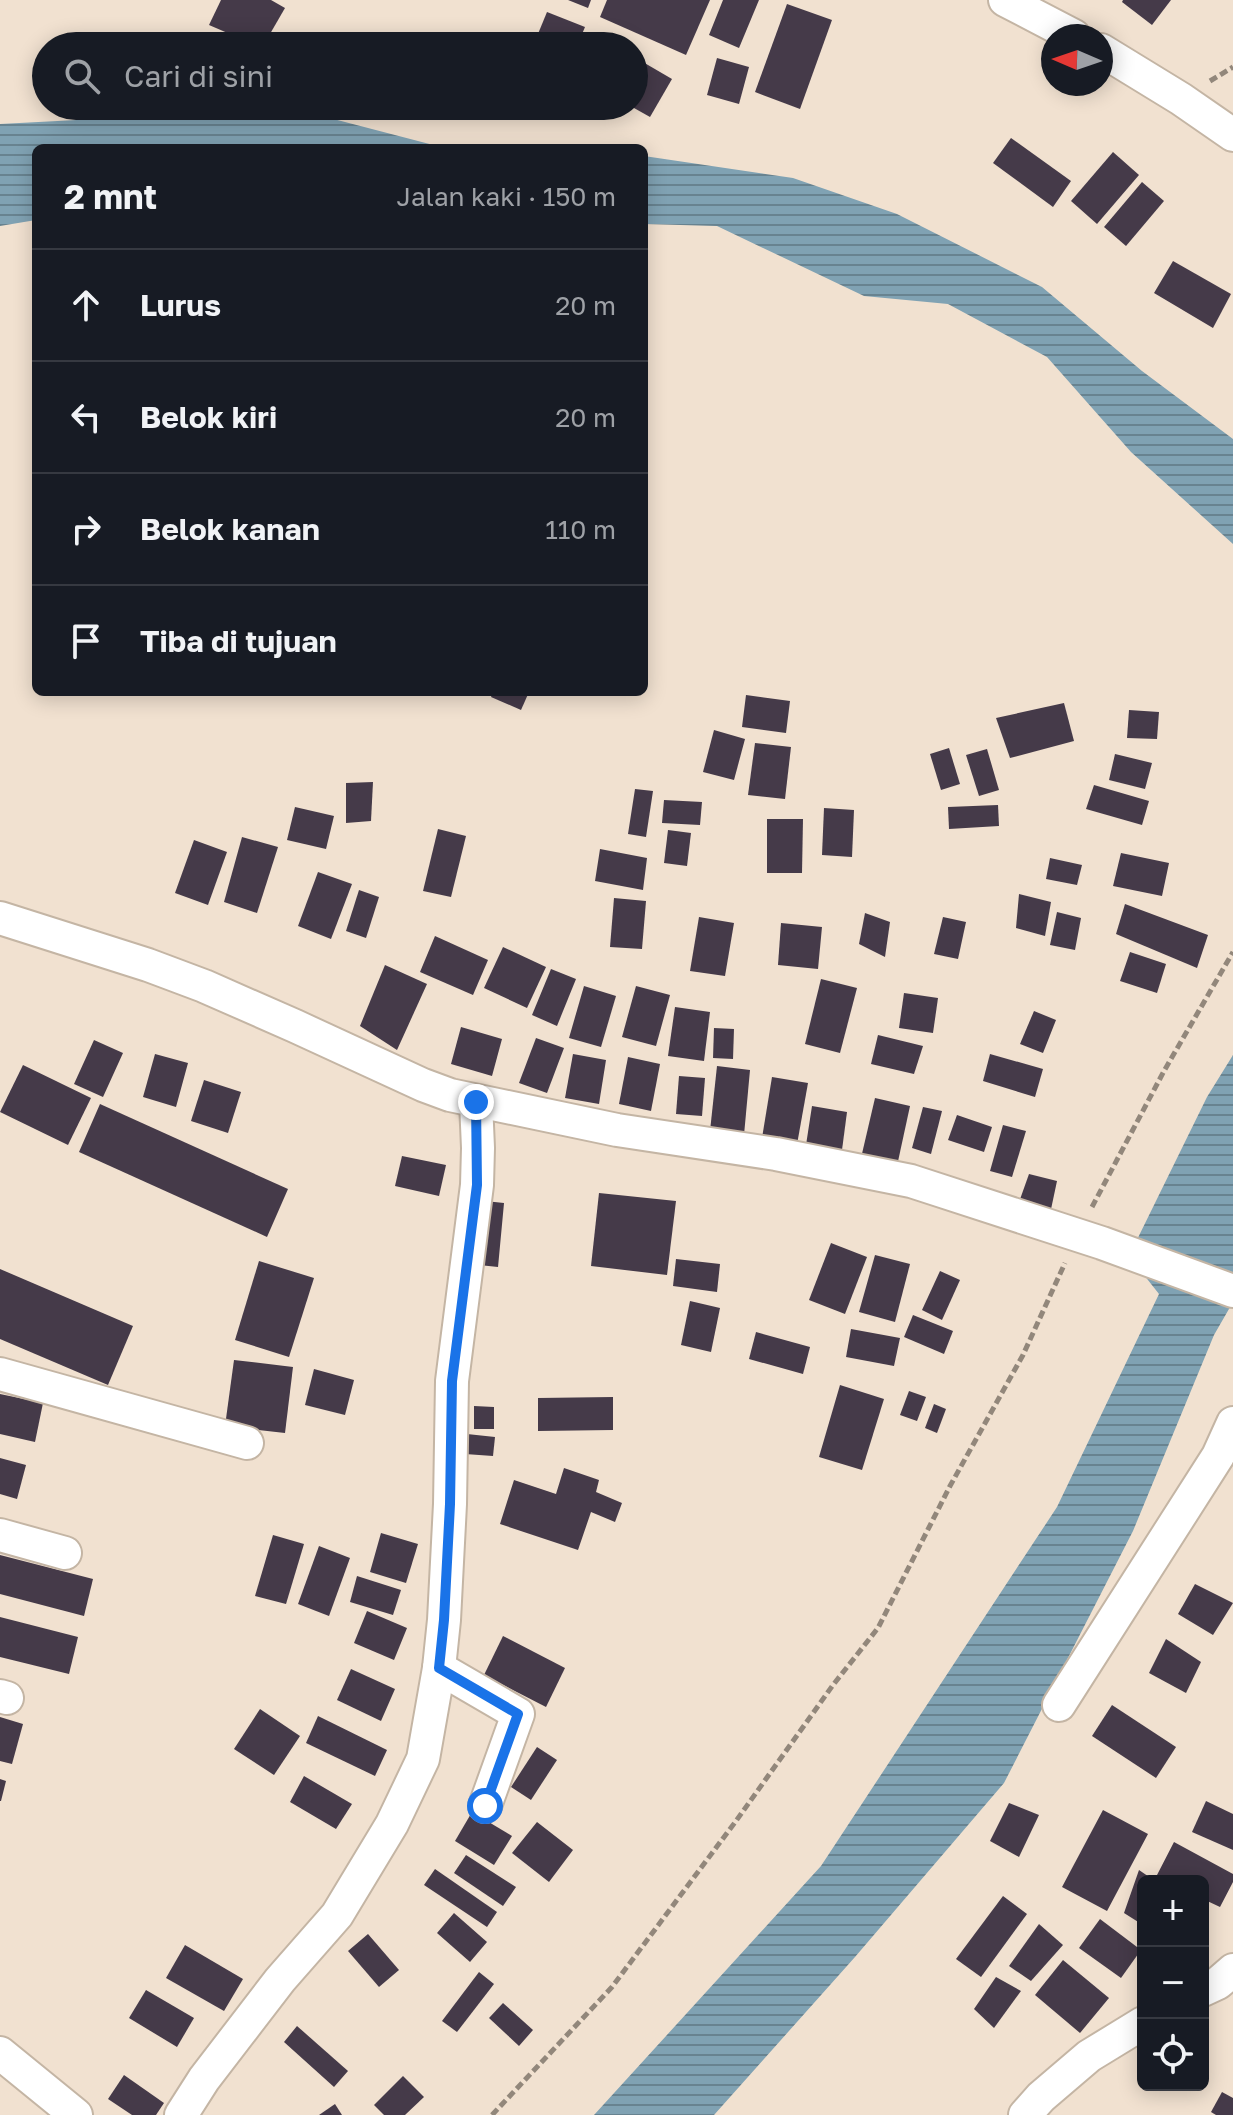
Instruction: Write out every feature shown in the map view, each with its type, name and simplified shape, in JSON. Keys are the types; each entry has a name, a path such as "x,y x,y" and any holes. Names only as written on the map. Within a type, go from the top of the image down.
{"street":[{"path":"1005,0 1051,24"},
{"path":"1113,57 1233,135"},
{"path":"0,918 134,960 204,986 423,1085 476,1102 617,1130 776,1154 911,1181 1090,1239 1233,1291"},
{"path":"181,2115 204,2079 280,1980 337,1915 392,1824 423,1759 444,1620 452,1381 477,1185 476,1102"},
{"path":"0,1374 247,1443"},
{"path":"1059,1705 1218,1456 1233,1423"},
{"path":"0,1535 65,1553"},
{"path":"439,1668 518,1714 485,1806"},
{"path":"1209,1987 1233,1970"},
{"path":"1025,2115 1089,2056 1137,2027"},
{"path":"0,2053 76,2115"}],"path":[{"path":"492,2115 612,1987 878,1628 950,1486 1090,1239 1164,1071 1233,952"}],"water":[{"path":"77,120 337,120 429,144 32,144 32,221 0,226 0,124"},
{"path":"648,157 793,178 897,214 1042,287 1142,371 1233,439 1233,544 1131,452 1047,357 948,304 864,296 717,226 648,224"},
{"path":"1233,1055 1233,1302 1214,1335 1133,1531 1004,1783 714,2115 594,2115 821,1866 1057,1507 1159,1294 1129,1256 1207,1097"}],"building":[{"path":"221,0 271,0 285,8 271,32 225,32 209,25"},
{"path":"568,0 591,0 588,8"},
{"path":"607,0 710,0 686,55 648,38 648,32 634,32 600,17"},
{"path":"723,0 759,0 739,48 709,35"},
{"path":"1123,0 1171,0 1152,25"},
{"path":"787,4 832,20 800,109 755,92"},
{"path":"547,12 585,27 583,32 539,32"},
{"path":"717,58 749,67 739,104 707,95"},
{"path":"648,65 672,79 648,116"},
{"path":"1011,138 1071,181 1053,207 993,163"},
{"path":"1113,152 1139,175 1097,224 1071,201"},
{"path":"1142,182 1164,201 1126,246 1104,227"},
{"path":"1173,261 1231,294 1213,328 1154,293"},
{"path":"746,695 790,701 786,733 742,727"},
{"path":"491,696 527,696 521,710"},
{"path":"1064,703 1074,741 1010,758 996,718"},
{"path":"1129,710 1159,712 1157,739 1127,738"},
{"path":"714,730 745,739 734,780 703,772"},
{"path":"755,743 791,747 785,799 748,795"},
{"path":"949,748 960,784 941,790 930,754"},
{"path":"987,749 999,790 979,796 966,755"},
{"path":"1115,754 1152,763 1145,789 1109,780"},
{"path":"373,782 371,821 346,823 346,783"},
{"path":"1094,785 1149,801 1142,825 1086,809"},
{"path":"635,789 653,791 646,837 628,834"},
{"path":"664,800 702,802 700,825 662,823"},
{"path":"998,805 999,826 949,829 948,807"},
{"path":"295,807 334,816 326,849 287,840"},
{"path":"824,808 854,810 852,857 822,855"},
{"path":"767,819 803,819 802,873 767,873"},
{"path":"438,829 466,836 451,897 423,891"},
{"path":"668,830 691,833 687,866 664,863"},
{"path":"242,837 278,847 257,913 224,902"},
{"path":"194,840 227,852 208,905 175,893"},
{"path":"600,849 647,858 643,890 595,881"},
{"path":"1121,853 1169,863 1162,896 1113,886"},
{"path":"1050,858 1082,865 1077,885 1046,879"},
{"path":"318,872 352,884 331,939 298,926"},
{"path":"359,890 379,897 366,938 346,931"},
{"path":"1019,894 1051,902 1045,936 1016,928"},
{"path":"614,898 646,901 642,949 610,947"},
{"path":"1125,904 1208,935 1197,968 1116,934"},
{"path":"1057,912 1081,918 1075,950 1050,945"},
{"path":"865,913 890,922 885,957 859,944"},
{"path":"699,917 734,923 725,976 690,971"},
{"path":"943,917 966,922 958,959 934,954"},
{"path":"781,923 822,927 818,969 778,965"},
{"path":"435,936 488,960 473,995 420,972"},
{"path":"503,947 546,967 527,1008 484,988"},
{"path":"1130,952 1166,964 1157,993 1120,981"},
{"path":"385,965 427,984 397,1050 360,1026"},
{"path":"551,969 576,979 557,1026 532,1015"},
{"path":"821,979 857,988 840,1053 805,1044"},
{"path":"584,986 616,996 601,1047 569,1038"},
{"path":"636,986 670,995 656,1046 622,1037"},
{"path":"904,993 938,998 933,1033 899,1028"},
{"path":"675,1007 710,1012 704,1061 668,1056"},
{"path":"1034,1011 1056,1020 1043,1053 1020,1044"},
{"path":"461,1027 502,1039 492,1076 451,1064"},
{"path":"714,1028 734,1029 733,1059 713,1058"},
{"path":"878,1035 923,1046 914,1074 871,1064"},
{"path":"536,1038 564,1048 547,1093 519,1083"},
{"path":"94,1040 123,1053 103,1097 74,1084"},
{"path":"155,1054 188,1063 176,1107 143,1097"},
{"path":"573,1054 606,1060 599,1104 565,1098"},
{"path":"990,1054 1043,1069 1035,1097 983,1081"},
{"path":"628,1057 660,1064 651,1111 619,1104"},
{"path":"23,1065 91,1098 68,1145 0,1112"},
{"path":"717,1066 750,1070 744,1135 710,1131"},
{"path":"679,1076 705,1078 702,1116 676,1114"},
{"path":"772,1077 808,1083 796,1150 761,1144"},
{"path":"204,1080 241,1092 228,1133 191,1121"},
{"path":"875,1098 910,1106 897,1166 861,1158"},
{"path":"100,1104 288,1189 267,1237 79,1152"},
{"path":"812,1106 847,1112 842,1150 806,1145"},
{"path":"923,1107 942,1111 931,1154 912,1148"},
{"path":"957,1115 992,1127 984,1152 948,1140"},
{"path":"1003,1125 1026,1131 1012,1177 990,1171"},
{"path":"402,1156 446,1165 439,1196 395,1186"},
{"path":"1029,1174 1057,1181 1050,1214 1018,1205"},
{"path":"599,1193 676,1201 667,1275 591,1266"},
{"path":"485,1201 504,1203 498,1267 479,1265"},
{"path":"831,1243 867,1257 845,1314 809,1300"},
{"path":"875,1255 910,1264 895,1322 859,1312"},
{"path":"676,1259 720,1264 717,1292 673,1286"},
{"path":"259,1261 314,1278 289,1357 235,1340"},
{"path":"0,1269 133,1326 108,1385 0,1339"},
{"path":"940,1271 960,1280 942,1320 922,1310"},
{"path":"690,1301 720,1308 711,1352 681,1345"},
{"path":"913,1315 953,1331 944,1354 904,1337"},
{"path":"851,1329 900,1338 894,1366 846,1357"},
{"path":"756,1332 810,1347 803,1374 749,1359"},
{"path":"234,1360 293,1367 285,1433 225,1426"},
{"path":"314,1369 354,1380 345,1415 305,1405"},
{"path":"840,1385 884,1399 862,1470 819,1457"},
{"path":"909,1391 926,1397 917,1421 900,1415"},
{"path":"0,1394 43,1403 35,1442 0,1434"},
{"path":"613,1397 613,1430 538,1431 538,1398"},
{"path":"934,1404 946,1409 937,1433 925,1428"},
{"path":"474,1406 494,1407 494,1429 474,1429"},
{"path":"467,1434 495,1437 493,1456 465,1454"},
{"path":"0,1458 26,1465 17,1499 0,1494"},
{"path":"564,1468 599,1480 596,1492 622,1503 615,1522 591,1512 578,1550 500,1524 514,1480 556,1494"},
{"path":"381,1533 418,1544 406,1583 370,1572"},
{"path":"273,1535 304,1544 286,1604 255,1596"},
{"path":"319,1546 350,1558 329,1616 298,1604"},
{"path":"0,1555 93,1579 84,1616 0,1594"},
{"path":"357,1576 401,1590 393,1615 350,1602"},
{"path":"1195,1584 1233,1603 1213,1635 1178,1614"},
{"path":"367,1611 407,1628 394,1660 354,1643"},
{"path":"0,1617 78,1637 69,1674 0,1657"},
{"path":"503,1636 565,1668 546,1707 484,1675"},
{"path":"1166,1639 1201,1662 1186,1693 1149,1673"},
{"path":"351,1669 395,1689 381,1721 337,1700"},
{"path":"1112,1705 1176,1747 1156,1778 1092,1736"},
{"path":"260,1709 300,1736 274,1775 234,1749"},
{"path":"318,1716 387,1750 375,1776 306,1743"},
{"path":"0,1717 23,1724 12,1764 0,1761"},
{"path":"537,1747 557,1760 531,1800 511,1787"},
{"path":"304,1776 352,1804 336,1829 290,1802"},
{"path":"0,1779 6,1781 1,1801 0,1801"},
{"path":"1206,1801 1233,1814 1233,1850 1192,1832"},
{"path":"1009,1803 1039,1815 1019,1857 990,1841"},
{"path":"1103,1810 1148,1834 1107,1911 1062,1887"},
{"path":"472,1812 512,1836 494,1865 455,1841"},
{"path":"537,1822 573,1850 549,1882 512,1853"},
{"path":"1174,1842 1233,1874 1233,1882 1220,1907 1209,1902 1209,1875 1157,1875"},
{"path":"466,1855 516,1887 503,1906 454,1873"},
{"path":"435,1869 497,1912 487,1927 424,1885"},
{"path":"1137,1876 1137,1921 1124,1913"},
{"path":"1003,1896 1027,1914 981,1977 956,1959"},
{"path":"454,1913 487,1942 470,1962 437,1933"},
{"path":"1100,1919 1137,1947 1137,1956 1121,1978 1079,1948"},
{"path":"1039,1924 1063,1945 1031,1981 1009,1966"},
{"path":"368,1934 399,1970 379,1987 348,1951"},
{"path":"185,1945 243,1979 224,2011 166,1978"},
{"path":"1063,1960 1109,1998 1080,2033 1035,1995"},
{"path":"479,1972 494,1984 457,2032 442,2021"},
{"path":"996,1977 1021,1991 994,2028 974,2009"},
{"path":"146,1990 194,2018 177,2047 129,2018"},
{"path":"503,2003 533,2030 519,2046 489,2018"},
{"path":"297,2026 348,2071 334,2087 284,2042"},
{"path":"124,2075 164,2103 156,2115 132,2115 108,2099"},
{"path":"403,2076 424,2097 405,2115 384,2115 374,2105"},
{"path":"1222,2092 1233,2098 1233,2115 1211,2112"},
{"path":"335,2104 342,2115 319,2115"}],"route":[{"path":"476,1102 477,1185 452,1381 450,1504 439,1668 518,1714 485,1806"}]}
